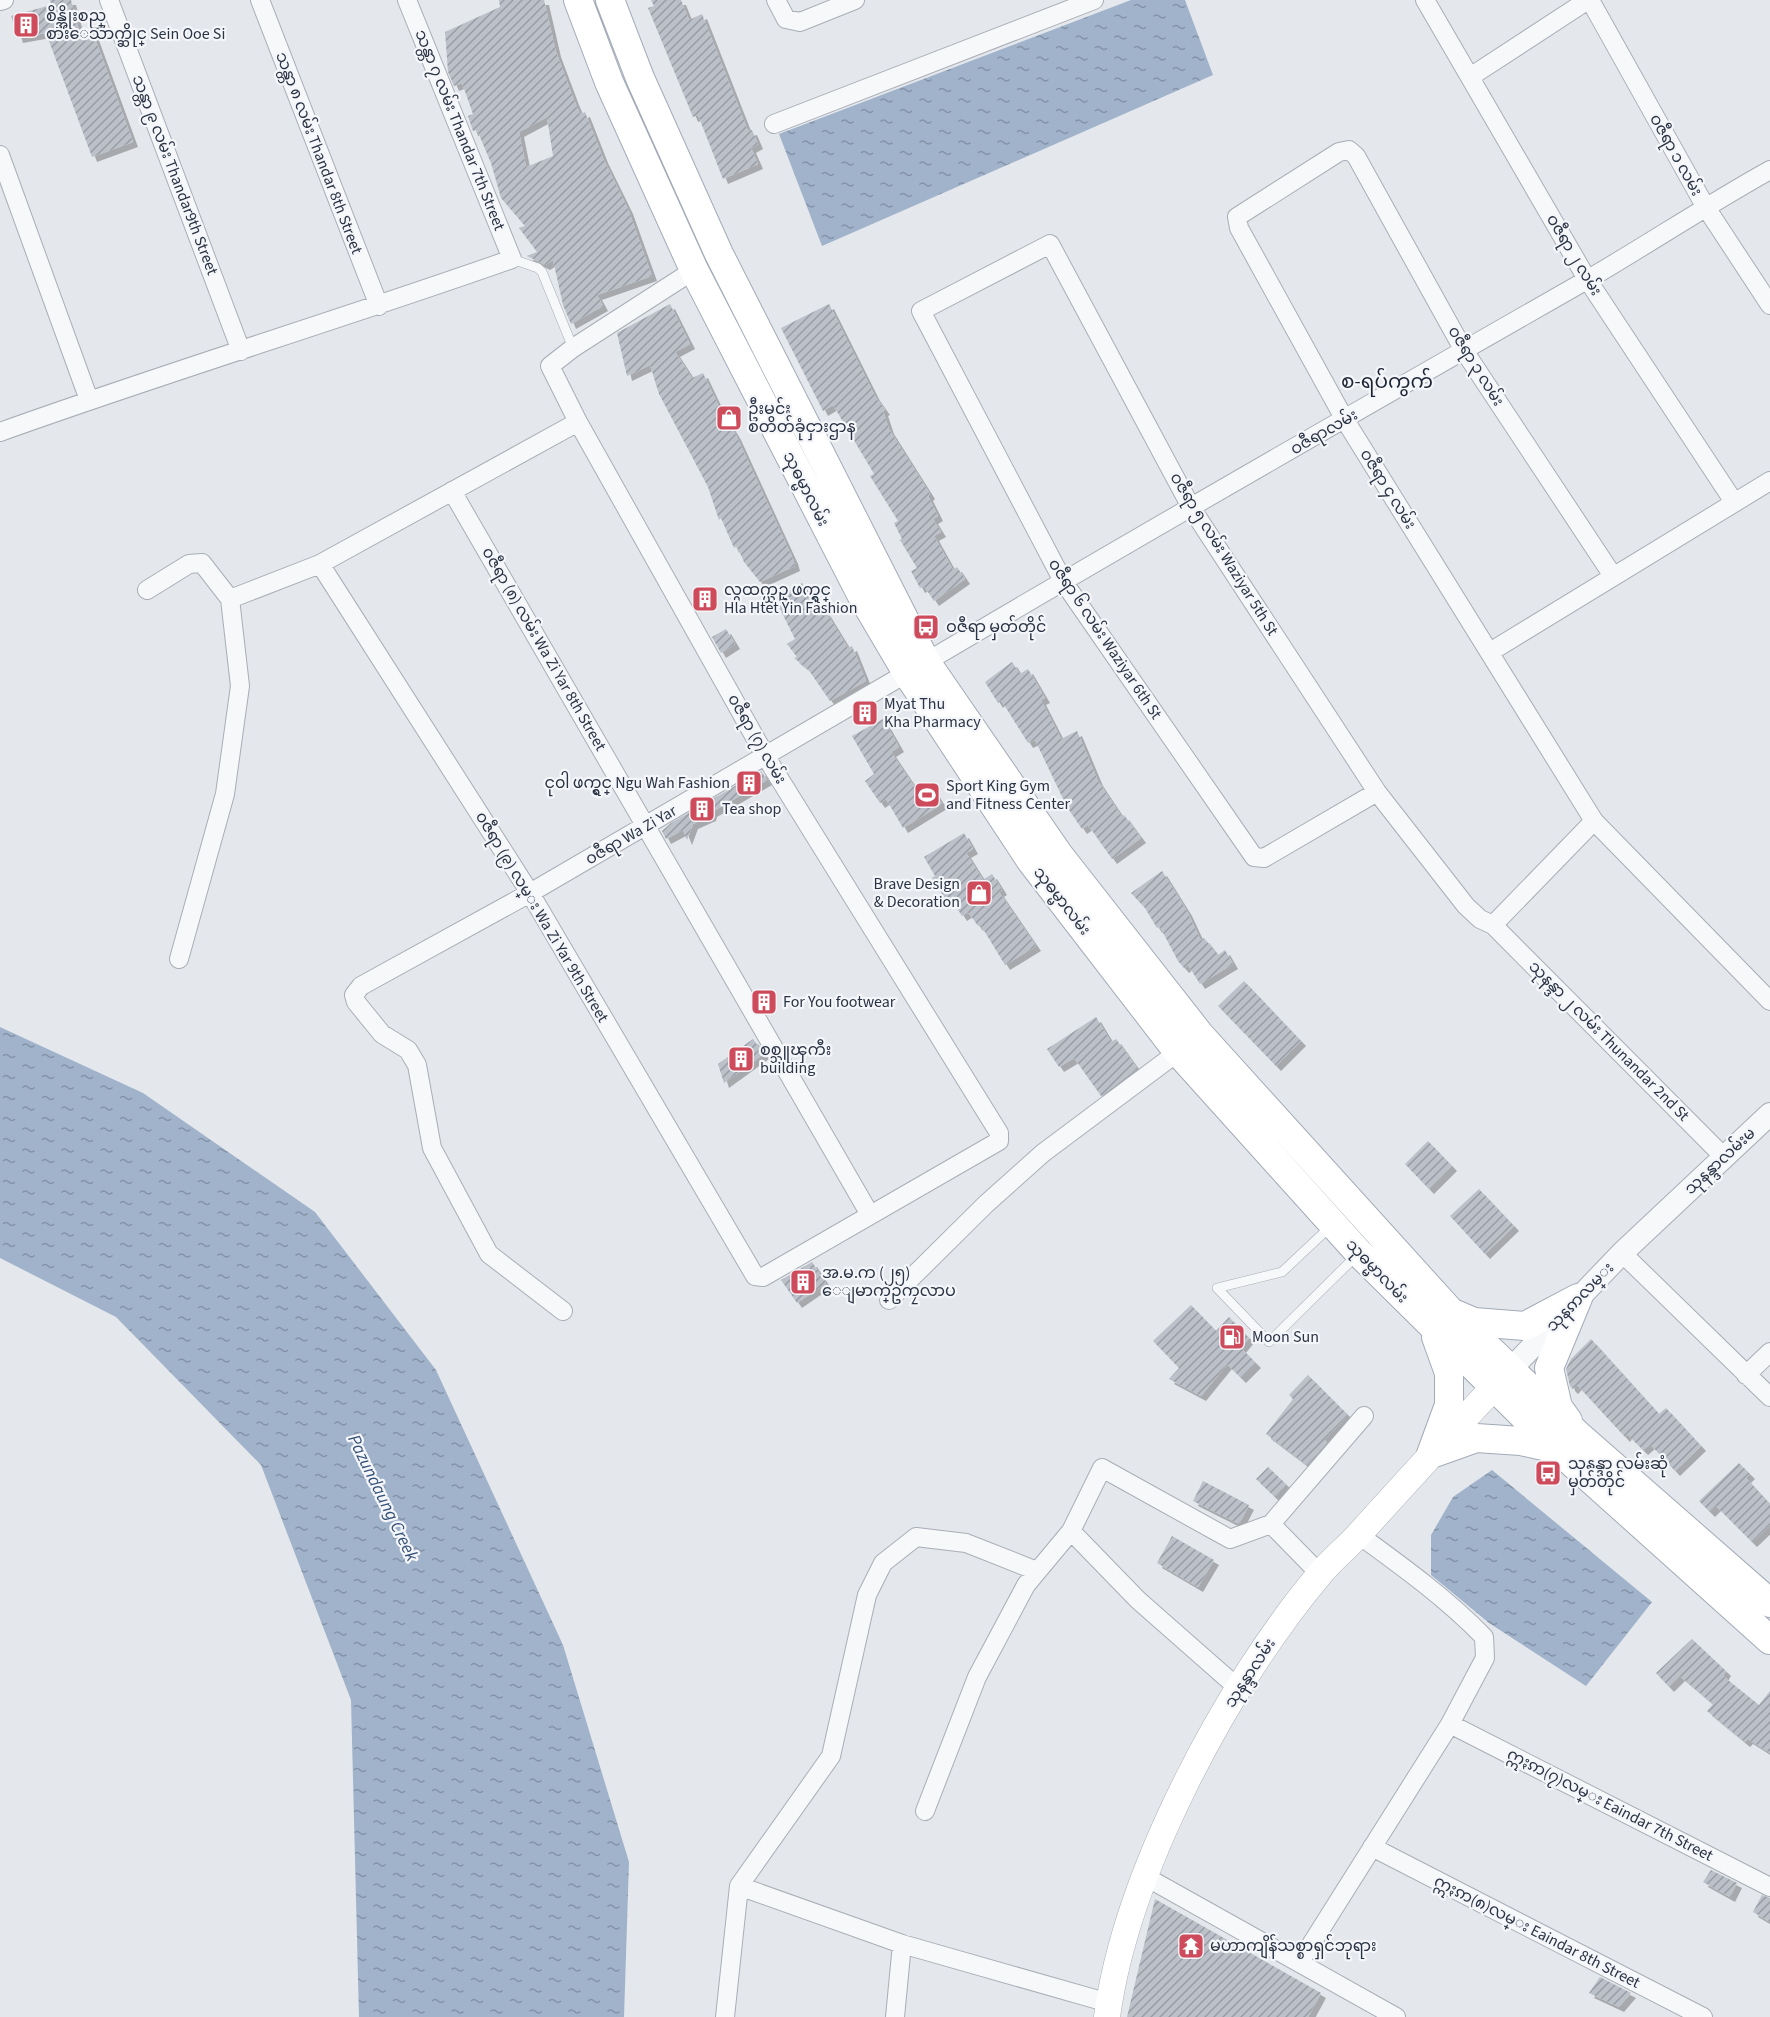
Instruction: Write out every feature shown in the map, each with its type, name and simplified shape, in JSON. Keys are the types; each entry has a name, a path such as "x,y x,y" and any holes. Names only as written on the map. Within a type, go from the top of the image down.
{"main road":[{"name":"သုဓမ္မာလမ်း","path":"578,0 609,82 694,270 864,600 1200,1035 1336,1185 1441,1320"},
{"name":"သုဓမ္မာလမ်း","path":"610,0 640,78 718,255 916,668 1031,861 1178,1052 1359,1253 1441,1320 1770,1640"},
{"path":"1431,1454 1449,1405 1449,1372 1441,1320 1525,1326 1578,1298"},
{"path":"1431,1454 1476,1438 1567,1442 1550,1368 1578,1298"},
{"name":"သုနန္ဒာလမ်း","path":"1108,2010 1125,1933 1146,1877 1177,1801 1238,1688 1320,1574 1359,1536 1431,1454 1501,1380"},
{"name":"သုဓမ္မာလမ်း","path":"1567,1442 1770,1603"}],"street":[{"name":"သန္တာ ၉ လမ်း Thandar9th Street","path":"109,0 241,351"},
{"name":"သန္တာ ၈ လမ်း Thandar 8th Street","path":"260,0 378,306"},
{"name":"သန္တာ ၇ လမ်း Thandar 7th Street","path":"407,0 512,259"},
{"path":"776,0 786,19 800,22 855,0"},
{"path":"774,124 1094,0"},
{"name":"ဝဇီရာ ၂ လမ်း","path":"1425,0 1587,279 1734,502"},
{"path":"1470,77 1589,0"},
{"name":"ဝဇီရာ ၁ လမ်း","path":"1589,0 1705,206 1770,304"},
{"name":"ဝဇီရာ ၄ လမ်း","path":"1349,150 1339,152 1238,217 1239,228 1345,420 1594,821 1770,1001"},
{"name":"ဝဇီရာ ၃ လမ်း","path":"1349,150 1356,156 1463,349 1613,576"},
{"path":"0,155 89,400"},
{"name":"ဝဇီရာလမ်း","path":"916,668 1587,279 1705,206 1770,170"},
{"name":"ဝဇီရာ ၆ လမ်း Waziyar 6th St","path":"1050,244 921,310 1063,581 1254,857 1264,858 1377,792"},
{"name":"ဝဇီရာ ၅ လမ်း Waziyar 5th St","path":"1050,244 1192,509 1377,792 1466,906 1480,919 1493,925"},
{"path":"0,432 89,400 378,306 512,259"},
{"path":"573,348 694,270"},
{"name":"၀ဇီရာ (၇) လမ်း","path":"573,348 550,366 578,422 766,757 999,1133 999,1141 869,1213"},
{"path":"230,599 320,564 578,422"},
{"path":"1490,652 1770,481"},
{"name":"၀ဇီရာ (၈) လမ်း Wa Zi Yar 8th Street","path":"452,491 869,1213"},
{"path":"147,590 189,564 202,563 230,599 240,686 227,783 179,959"},
{"name":"၀ဇီရာ (၉) လမ္း Wa Zi Yar 9th Street","path":"320,564 530,893 755,1276 763,1277 869,1213"},
{"name":"၀ဇီရာ Wa Zi Yar","path":"563,1311 489,1254 432,1148 417,1065 408,1050 382,1034 356,1002 354,995 361,986 530,893 916,668"},
{"path":"1493,925 1594,821"},
{"name":"သုနန္ဒာ ၂ လမ်း Thunandar 2nd St","path":"1493,925 1724,1157"},
{"path":"889,1300 986,1204 1043,1153 1178,1052"},
{"name":"သုနန္ဒာလမ်းမ","path":"1669,1209 1770,1114"},
{"name":"သုနၵာလမ္း","path":"1501,1380 1622,1253 1669,1209"},
{"path":"1622,1253 1770,1397"},
{"path":"1746,1375 1770,1352"},
{"path":"925,1811 977,1677 1026,1585 1071,1530 1102,1468 1230,1539 1271,1524 1364,1416"},
{"path":"1271,1524 1320,1574"},
{"path":"1071,1530 1138,1600 1238,1688"},
{"path":"1300,1962 1450,1724 1485,1658 1484,1637 1423,1582 1359,1536"},
{"path":"724,2017 739,1886 831,1756 867,1595 883,1563 916,1537 966,1543 1037,1571"},
{"name":"ဣႏၵာ(၇)လမ္း Eaindar 7th Street","path":"1450,1724 1770,1887"},
{"name":"ဣႏၵာ(၈)လမ္း Eaindar 8th Street","path":"1372,1847 1703,2017"},
{"path":"1146,1877 1396,2017"},
{"path":"739,1886 902,1944 1108,2010"},
{"path":"895,2017 902,1944"}],"lane":[{"path":"512,259 538,268 542,272 573,348"},
{"path":"1333,1224 1282,1272 1217,1288 1269,1342 1359,1253"}],"water":[{"path":"1131,0 1185,0 1213,75 822,246 779,134"},
{"name":"Pazundaung Creek","path":"0,1027 143,1093 315,1212 436,1370 563,1645 629,1862 624,2017 359,2017 351,1700 261,1465 116,1317 0,1258"},
{"path":"1492,1470 1652,1602 1586,1686 1489,1623 1431,1575 1431,1535 1453,1497"}],"building":[{"path":"50,0 71,0 80,34 92,30 133,142 92,157 46,33 18,38 11,16 51,5"},
{"path":"499,0 544,0 556,52 574,100 580,114 585,112 603,158 628,209 652,276 597,295 603,306 571,324 563,305 553,260 545,265 527,256 537,252 519,228 525,226 501,198 491,163 477,130 473,131 468,116 473,114 462,83 454,86 448,72 445,32 500,7","holes":["547,117 553,156 526,167 519,132"]},
{"path":"651,0 681,0 689,20 702,14 748,131 752,130 758,144 751,148 758,164 723,179 698,115 693,117 648,8 654,6"},
{"path":"670,304 690,344 675,352 692,378 703,373 728,426 730,425 736,435 793,559 795,566 760,582 744,562 737,546 734,548 721,518 719,520 708,487 659,394 650,365 627,376 617,333"},
{"path":"829,304 875,396 885,410 883,411 889,429 930,494 928,496 938,516 933,519 941,532 934,536 953,570 957,567 965,579 934,601 924,586 920,588 911,571 917,568 900,540 902,539 894,523 898,521 870,476 874,474 833,405 823,411 781,328"},
{"path":"802,583 807,595 826,612 848,648 852,646 866,681 830,701 808,669 794,658 797,657 787,644 795,639 775,599"},
{"path":"726,629 735,644 721,653 712,637"},
{"path":"1012,662 1020,674 1028,669 1045,698 1041,700 1061,739 1077,731 1098,781 1122,817 1124,815 1141,838 1112,859 1088,825 1082,829 1067,807 1035,740 1028,743 1001,700 998,703 985,682"},
{"path":"883,719 899,747 891,752 922,798 934,791 942,804 903,828 886,799 880,803 865,781 874,774 852,736"},
{"path":"761,771 767,780 712,812 711,816 693,824 687,840 683,830 666,839 662,831 671,823"},
{"path":"964,833 973,849 966,853 983,880 992,874 1002,890 999,892 1036,946 1005,965 980,924 978,926 968,912 962,916 951,899 947,902 932,878 935,876 924,857"},
{"path":"1162,871 1187,911 1201,941 1204,938 1218,955 1225,950 1233,964 1200,984 1188,965 1184,968 1178,961 1160,927 1157,928 1145,908 1131,893"},
{"path":"1244,981 1301,1041 1276,1066 1218,1006"},
{"path":"1096,1017 1111,1042 1116,1039 1137,1068 1101,1096 1074,1058 1059,1067 1047,1049"},
{"name":"စစ္သူၾကီး building","path":"753,1039 764,1054 724,1083 718,1064"},
{"path":"1428,1141 1452,1166 1429,1189 1405,1164"},
{"path":"1479,1189 1514,1226 1485,1254 1450,1216"},
{"name":"အ.မ.က (၂၅) ေျမာက္ဥကၠလာပ","path":"812,1262 826,1283 797,1303 781,1280"},
{"path":"1191,1305 1216,1331 1229,1317 1249,1338 1241,1348 1256,1363 1241,1378 1227,1364 1201,1396 1169,1379 1179,1368 1153,1341"},
{"path":"1591,1339 1659,1414 1666,1408 1701,1446 1675,1471 1650,1444 1643,1450 1627,1434 1625,1437 1577,1385 1573,1389 1570,1386 1566,1369 1571,1359"},
{"path":"1308,1375 1348,1415 1324,1440 1327,1442 1307,1465 1266,1434 1293,1399 1289,1395"},
{"path":"1739,1463 1750,1474 1746,1478 1770,1504 1770,1525 1752,1542 1716,1506 1710,1512 1699,1501"},
{"path":"1268,1467 1286,1484 1275,1497 1256,1479"},
{"path":"1203,1481 1249,1505 1239,1524 1193,1501"},
{"path":"1172,1536 1214,1560 1198,1587 1157,1563"},
{"path":"1692,1639 1726,1671 1723,1676 1759,1705 1770,1691 1770,1753 1748,1739 1745,1742 1707,1711 1713,1704 1680,1676 1669,1687 1656,1673"},
{"path":"1711,1870 1737,1883 1730,1897 1703,1882"},
{"path":"1762,1895 1770,1898 1770,1922 1753,1912"},
{"name":"မဟာကျိန်သစ္စာရှင်ဘုရား","path":"1155,1899 1321,1993 1308,2017 1127,2017"},
{"path":"1600,1977 1631,1993 1619,2007 1589,1993"}],"place":[{"name":"စိန္အိုးစည္ စားေသာက္ဆိုင္ Sein Ooe Si","path":"26,25"},
{"name":"ဦးမင်း စတိတ်ခုံငှားဌာန","path":"729,418"},
{"name":"လွထက္ယဥ္ ဖက္ရွင္ Hla Htet Yin Fashion","path":"705,599"},
{"name":"ဝဇီရာ မှတ်တိုင်","path":"926,627"},
{"name":"Myat Thu Kha Pharmacy","path":"865,713"},
{"name":"ငု၀ါ ဖက္ရွင္ Ngu Wah Fashion","path":"749,783"},
{"name":"Sport King Gym and Fitness Center","path":"927,795"},
{"name":"Tea shop","path":"702,809"},
{"name":"Brave Design & Decoration","path":"979,893"},
{"name":"For You footwear","path":"764,1002"},
{"name":"စစ္သူၾကီး building","path":"741,1059"},
{"name":"အ.မ.က (၂၅) ေျမာက္ဥကၠလာပ","path":"803,1282"},
{"name":"Moon Sun","path":"1232,1337"},
{"name":"သုနန္ဒာ လမ်းဆုံ မှတ်တိုင်","path":"1548,1473"},
{"name":"မဟာကျိန်သစ္စာရှင်ဘုရား","path":"1191,1946"}],"district":[{"name":"စ-ရပ်ကွက်","path":"1387,382"}]}
